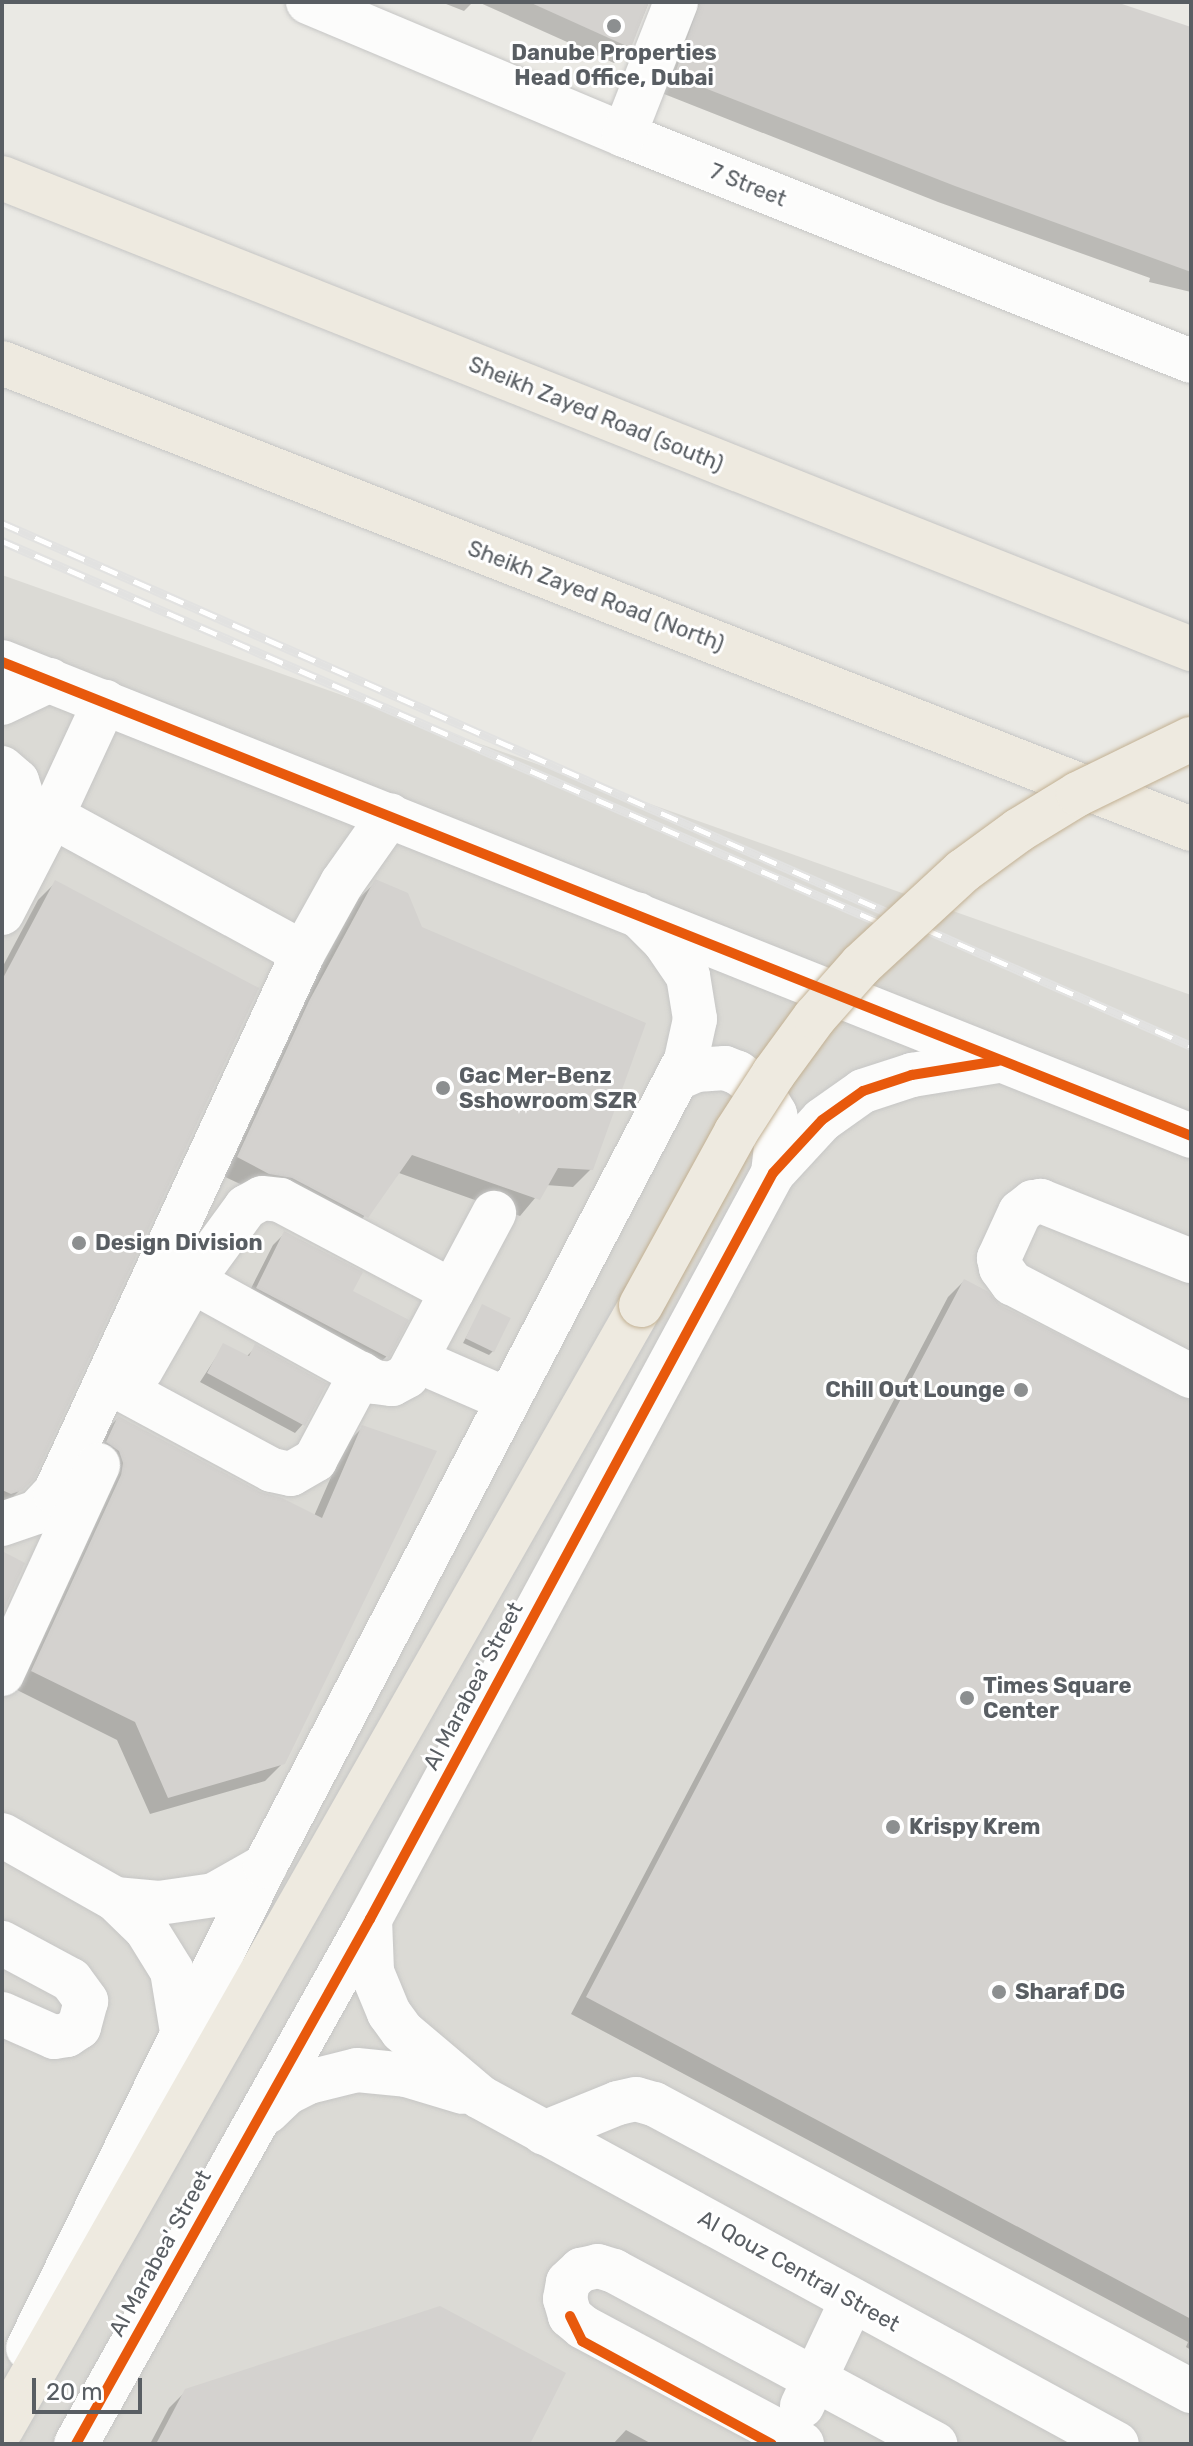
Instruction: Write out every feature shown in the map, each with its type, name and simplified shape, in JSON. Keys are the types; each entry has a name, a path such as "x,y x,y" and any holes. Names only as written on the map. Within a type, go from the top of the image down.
{"highway":[{"name":"Sheikh Zayed Road (south)","path":"2,178 1191,649"},
{"name":"Sheikh Zayed Road (North)","path":"2,363 1191,829"},
{"path":"2,2428 766,1085 815,1017 861,965 931,898 1019,830 1090,787 1191,739"}],"street":[{"name":"7 Street","path":"308,2 624,135 1191,361"},
{"path":"624,135 676,2"},
{"path":"2,662 1191,1136"},
{"path":"2,703 50,680"},
{"path":"2,913 105,702"},
{"path":"2,768 17,781 24,802 21,822 2,854"},
{"path":"2,1524 37,1512 55,1493 303,953 342,883 390,815"},
{"path":"52,816 303,953"},
{"path":"2,2411 73,2251 265,1866 676,1079 693,1040 693,997 677,957 637,914"},
{"name":"Al Marabea' Street","path":"76,2444 370,1919 773,1173 822,1120 863,1091 912,1075 998,1061"},
{"path":"676,1079 696,1070 725,1068 738,1073 761,1090 775,1114 778,1128 773,1173"},
{"path":"2,1674 129,1393 192,1281 253,1201 271,1197 452,1291"},
{"path":"1191,1261 1041,1201 1025,1205 999,1258 1001,1268 1012,1283 1191,1376"},
{"path":"192,1281 375,1382 392,1384 407,1376 494,1213"},
{"path":"416,1360 508,1400"},
{"path":"129,1393 272,1470 291,1474 300,1472 315,1460 361,1374"},
{"path":"2,1835 115,1899 163,1952 175,1983 182,2032"},
{"path":"115,1899 159,1903 214,1895 265,1866"},
{"name":"Al Qouz Central Street","path":"370,1919 372,1972 389,2013 402,2031 480,2097 1117,2444"},
{"path":"2,1943 71,1980 86,2001 79,2027 67,2035 54,2037 2,2014"},
{"name":"Al Qouz Central Street","path":"253,2129 287,2093 332,2073 381,2070 480,2097"},
{"path":"544,2133 618,2103 636,2099 654,2104 1191,2391"},
{"path":"852,2300 815,2379 791,2441 583,2327 570,2316 565,2299 568,2282 581,2270 598,2266 614,2271 815,2379 935,2444"}],"shaded area":[{"path":"2,575 1191,995 1191,2444 2,2444"}],"building":[{"name":"Danube Properties Head Office, Dubai","path":"529,2 649,2 631,48"},
{"path":"700,2 1116,2 1191,27 1191,272 955,186 674,76"},
{"name":"Gac Mer-Benz Sshowroom SZR","path":"375,879 408,893 422,927 646,1023 593,1170 558,1168 540,1200 412,1155 368,1218 292,1178 269,1174 237,1157 309,1001"},
{"name":"Design Division","path":"55,880 259,988 34,1479 23,1490 11,1494 2,1490 2,980"},
{"path":"284,1231 363,1272 353,1291 409,1320 389,1358 256,1288"},
{"name":"Times Square Center","path":"964,1279 987,1291 1000,1305 1191,1401 1191,2319 586,1997"},
{"path":"482,1304 511,1318 494,1352 465,1338"},
{"path":"223,1343 249,1356 255,1344 327,1384 305,1426 207,1373"},
{"path":"118,1416 260,1492 282,1498 322,1518 362,1425 437,1451 285,1764 168,1798 135,1722 31,1671 121,1475 123,1463 119,1451 106,1442"},
{"path":"2,1551 25,1563 2,1614"},
{"path":"440,2306 566,2373 530,2444 156,2444 185,2389"}],"railway":[{"path":"2,523 1191,1046"},
{"path":"2,541 890,927"}],"cycle path":[{"path":"2,662 1191,1136"},
{"path":"76,2444 370,1919 773,1173 822,1120 863,1091 912,1075 998,1061"},
{"path":"570,2316 582,2341 772,2444"}],"place":[{"name":"Danube Properties Head Office, Dubai","path":"614,26"},
{"name":"Gac Mer-Benz Sshowroom SZR","path":"443,1088"},
{"name":"Design Division","path":"79,1243"},
{"name":"Chill Out Lounge","path":"1021,1390"},
{"name":"Times Square Center","path":"967,1698"},
{"name":"Krispy Krem","path":"893,1827"},
{"name":"Sharaf DG","path":"999,1992"}]}
